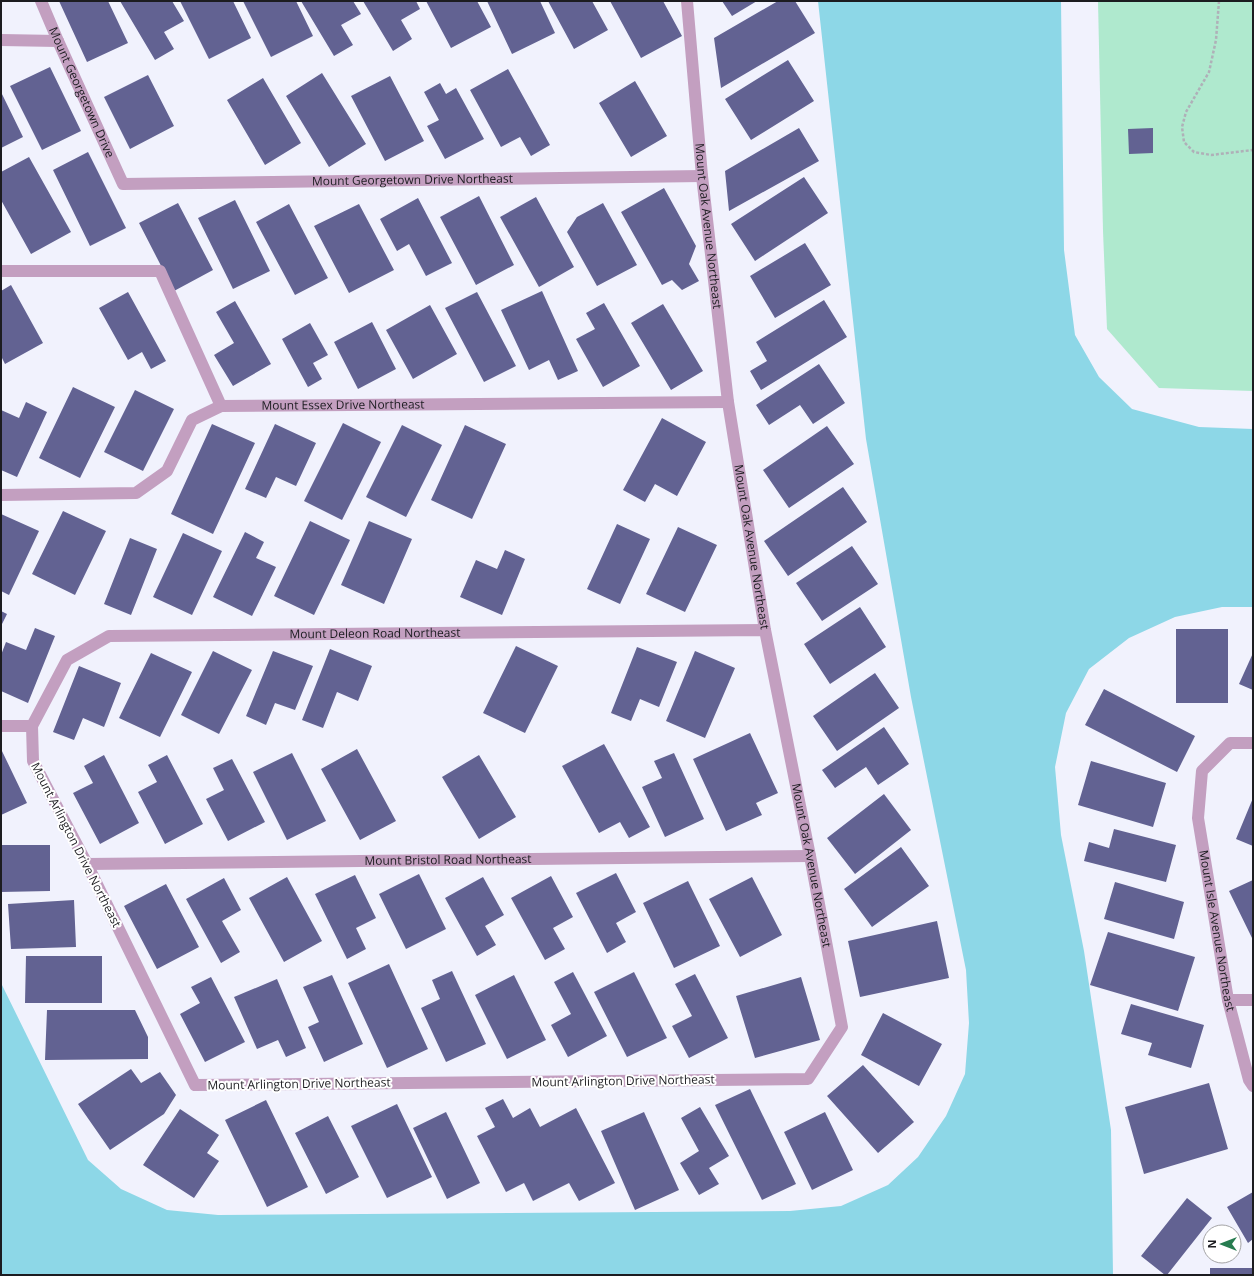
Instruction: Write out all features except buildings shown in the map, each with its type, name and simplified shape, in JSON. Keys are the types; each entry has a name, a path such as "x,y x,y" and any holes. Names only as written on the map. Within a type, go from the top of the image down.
{"street":[{"name":"Mount Georgetown Drive","path":"41,1 124,184"},
{"name":"Mount Oak Avenue Northeast","path":"687,1 702,176 728,402 765,630 842,1027 808,1079"},
{"path":"1,40 58,41"},
{"name":"Mount Georgetown Drive Northeast","path":"124,184 702,176"},
{"path":"1,271 160,271 221,406"},
{"name":"Mount Essex Drive Northeast","path":"1,494 136,493 167,471 192,420 221,406 728,402"},
{"name":"Mount Deleon Road Northeast","path":"32,726 67,660 109,636 765,630"},
{"path":"1,726 32,726"},
{"name":"Mount Arlington Drive Northeast","path":"32,726 33,761 86,864 195,1085 808,1079"},
{"name":"Mount Isle Avenue Northeast","path":"1253,743 1230,743 1202,771 1198,818 1228,1000 1249,1080 1253,1086"},
{"name":"Mount Bristol Road Northeast","path":"86,864 810,856"},
{"path":"1228,1000 1253,1000"}],"path":[{"path":"1219,1 1216,40 1209,72 1186,112 1182,127 1184,142 1194,152 1211,155 1253,150"}],"green space":[{"path":"1098,1 1253,1 1253,391 1159,388 1107,329 1103,231"}],"water":[{"path":"818,1 1061,1 1064,250 1075,335 1099,377 1132,409 1199,427 1253,429 1253,607 1222,607 1175,617 1129,638 1089,669 1066,713 1055,767 1061,835 1084,951 1111,1130 1113,1275 1,1275 1,983 88,1160 121,1189 167,1210 218,1215 790,1211 841,1206 888,1185 918,1157 946,1116 965,1074 969,1023 966,970 911,697 866,439"}]}
